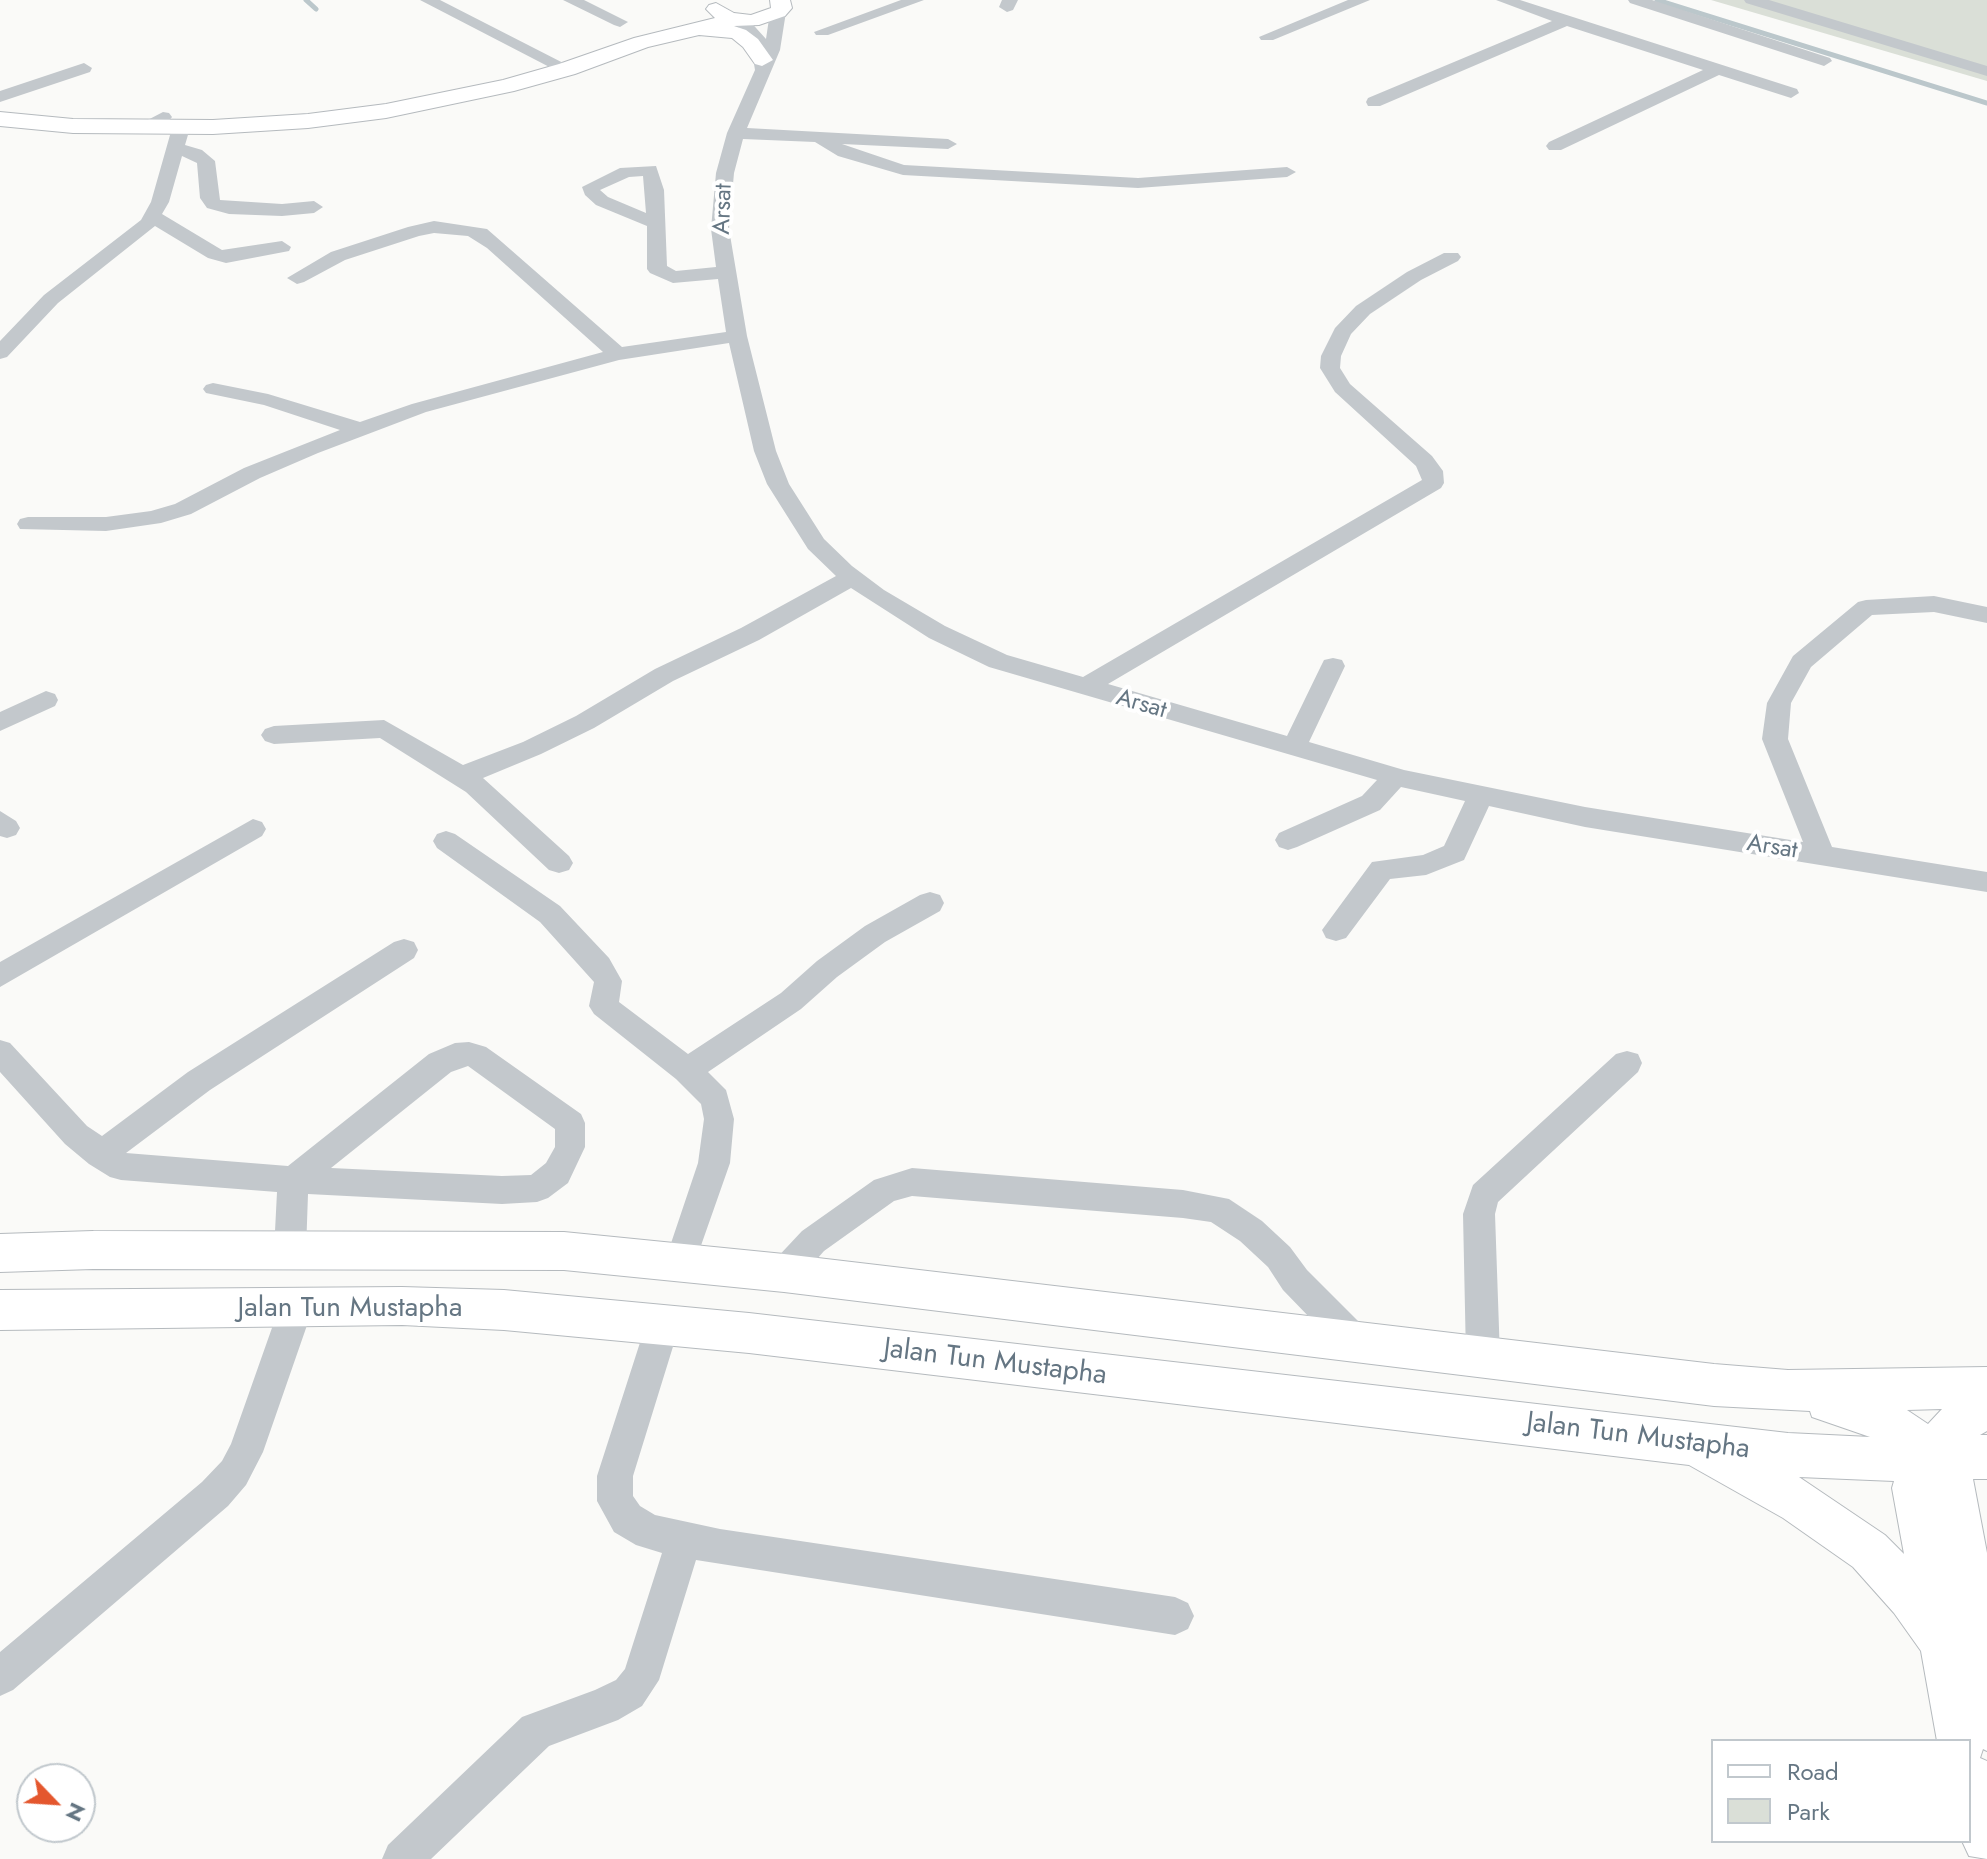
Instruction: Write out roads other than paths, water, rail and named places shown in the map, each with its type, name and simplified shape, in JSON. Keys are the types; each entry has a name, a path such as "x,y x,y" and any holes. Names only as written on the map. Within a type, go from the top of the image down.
{"main road":[{"path":"681,31 711,28 731,31 751,43 766,60 783,35 797,0"},
{"path":"647,39 715,2 718,13 737,20"},
{"path":"0,119 166,130 308,121 386,111 567,69 647,39 737,20 763,19 779,6"},
{"path":"0,1253 93,1250 564,1251 784,1273 1650,1379 1788,1391 1987,1388"},
{"name":"Jalan Tun Mustapha","path":"0,1310 445,1307 663,1324 1788,1455 1987,1457"},
{"path":"1788,1391 1870,1413 1887,1421 1906,1433 1943,1470 1954,1488 1969,1598 1985,1676 1987,1726"},
{"path":"1962,1739 1915,1488 1918,1475 1957,1425 1987,1406"},
{"path":"1694,1444 1799,1502 1869,1551 1911,1596 1944,1641"},
{"path":"1969,1598 1987,1547"},
{"path":"1971,1786 1987,1838"}],"street":[{"path":"428,0 567,69"},
{"path":"571,0 620,22"},
{"path":"822,32 916,0"},
{"path":"1267,37 1362,0"},
{"path":"1504,0 1791,93"},
{"path":"1636,0 1824,61"},
{"path":"1752,0 1987,71"},
{"path":"856,4 873,14"},
{"name":"Arsat","path":"779,6 766,60 736,133 725,173 720,229 737,336 765,451 778,484 816,544 853,577 937,632 998,661 1395,777 1585,817 1987,882"},
{"path":"1652,48 1691,18"},
{"path":"737,20 758,39 766,60"},
{"path":"1374,102 1567,20"},
{"path":"0,97 84,68"},
{"path":"1555,146 1718,69"},
{"path":"166,130 206,161 213,204 229,208 282,210 314,207"},
{"path":"0,353 51,299 135,236 153,216 166,130"},
{"path":"736,133 948,144"},
{"path":"820,138 844,152 915,171 1138,183 1287,172"},
{"path":"153,216 215,254 239,257 282,247"},
{"path":"655,223 655,263 662,272 673,277 727,272"},
{"path":"297,278 338,256 415,231 434,227 468,230 480,233 494,244 618,354"},
{"path":"1083,688 1433,483 1432,471 1424,461 1342,388 1330,368 1331,356 1342,332 1363,310 1451,257"},
{"path":"28,524 106,524 153,518 183,509 252,473 310,448 419,408 618,354 737,336"},
{"path":"213,389 268,400 362,430"},
{"path":"461,776 532,748 585,722 664,675 750,634 853,577"},
{"path":"1822,856 1775,739 1779,703 1802,662 1866,608 1934,604 1987,615"},
{"path":"1293,749 1333,666"},
{"path":"0,722 46,700"},
{"path":"274,735 384,729 461,776 559,863"},
{"path":"1288,840 1371,803 1395,777"},
{"path":"1336,930 1382,869 1426,865 1454,853 1481,795"},
{"path":"0,976 253,829"},
{"path":"446,841 550,914 599,966 608,981 604,1006 687,1070 715,1099 719,1119 714,1163 680,1264"},
{"path":"687,1070 791,1001 827,969 875,934 930,903"},
{"path":"100,1155 199,1081 404,950"},
{"path":"0,1052 76,1135 121,1167 293,1180 502,1190 537,1188 557,1173 564,1160 570,1147 570,1123 476,1056 455,1055 400,1093 293,1180 290,1251"},
{"path":"1483,1357 1479,1214 1484,1195 1627,1063"},
{"path":"784,1273 813,1241 855,1211 885,1190 912,1182 1195,1206 1218,1209 1251,1231 1279,1257 1295,1280 1356,1342"},
{"path":"0,1677 215,1494 234,1473 246,1452 296,1308"},
{"path":"663,1324 615,1476 615,1501 627,1519 649,1532 720,1547 1175,1616"},
{"path":"402,1859 536,1731 604,1706 629,1693 640,1680 684,1539"}],"waterway":[{"path":"306,0 316,9"},
{"path":"1657,0 1987,103"}]}
